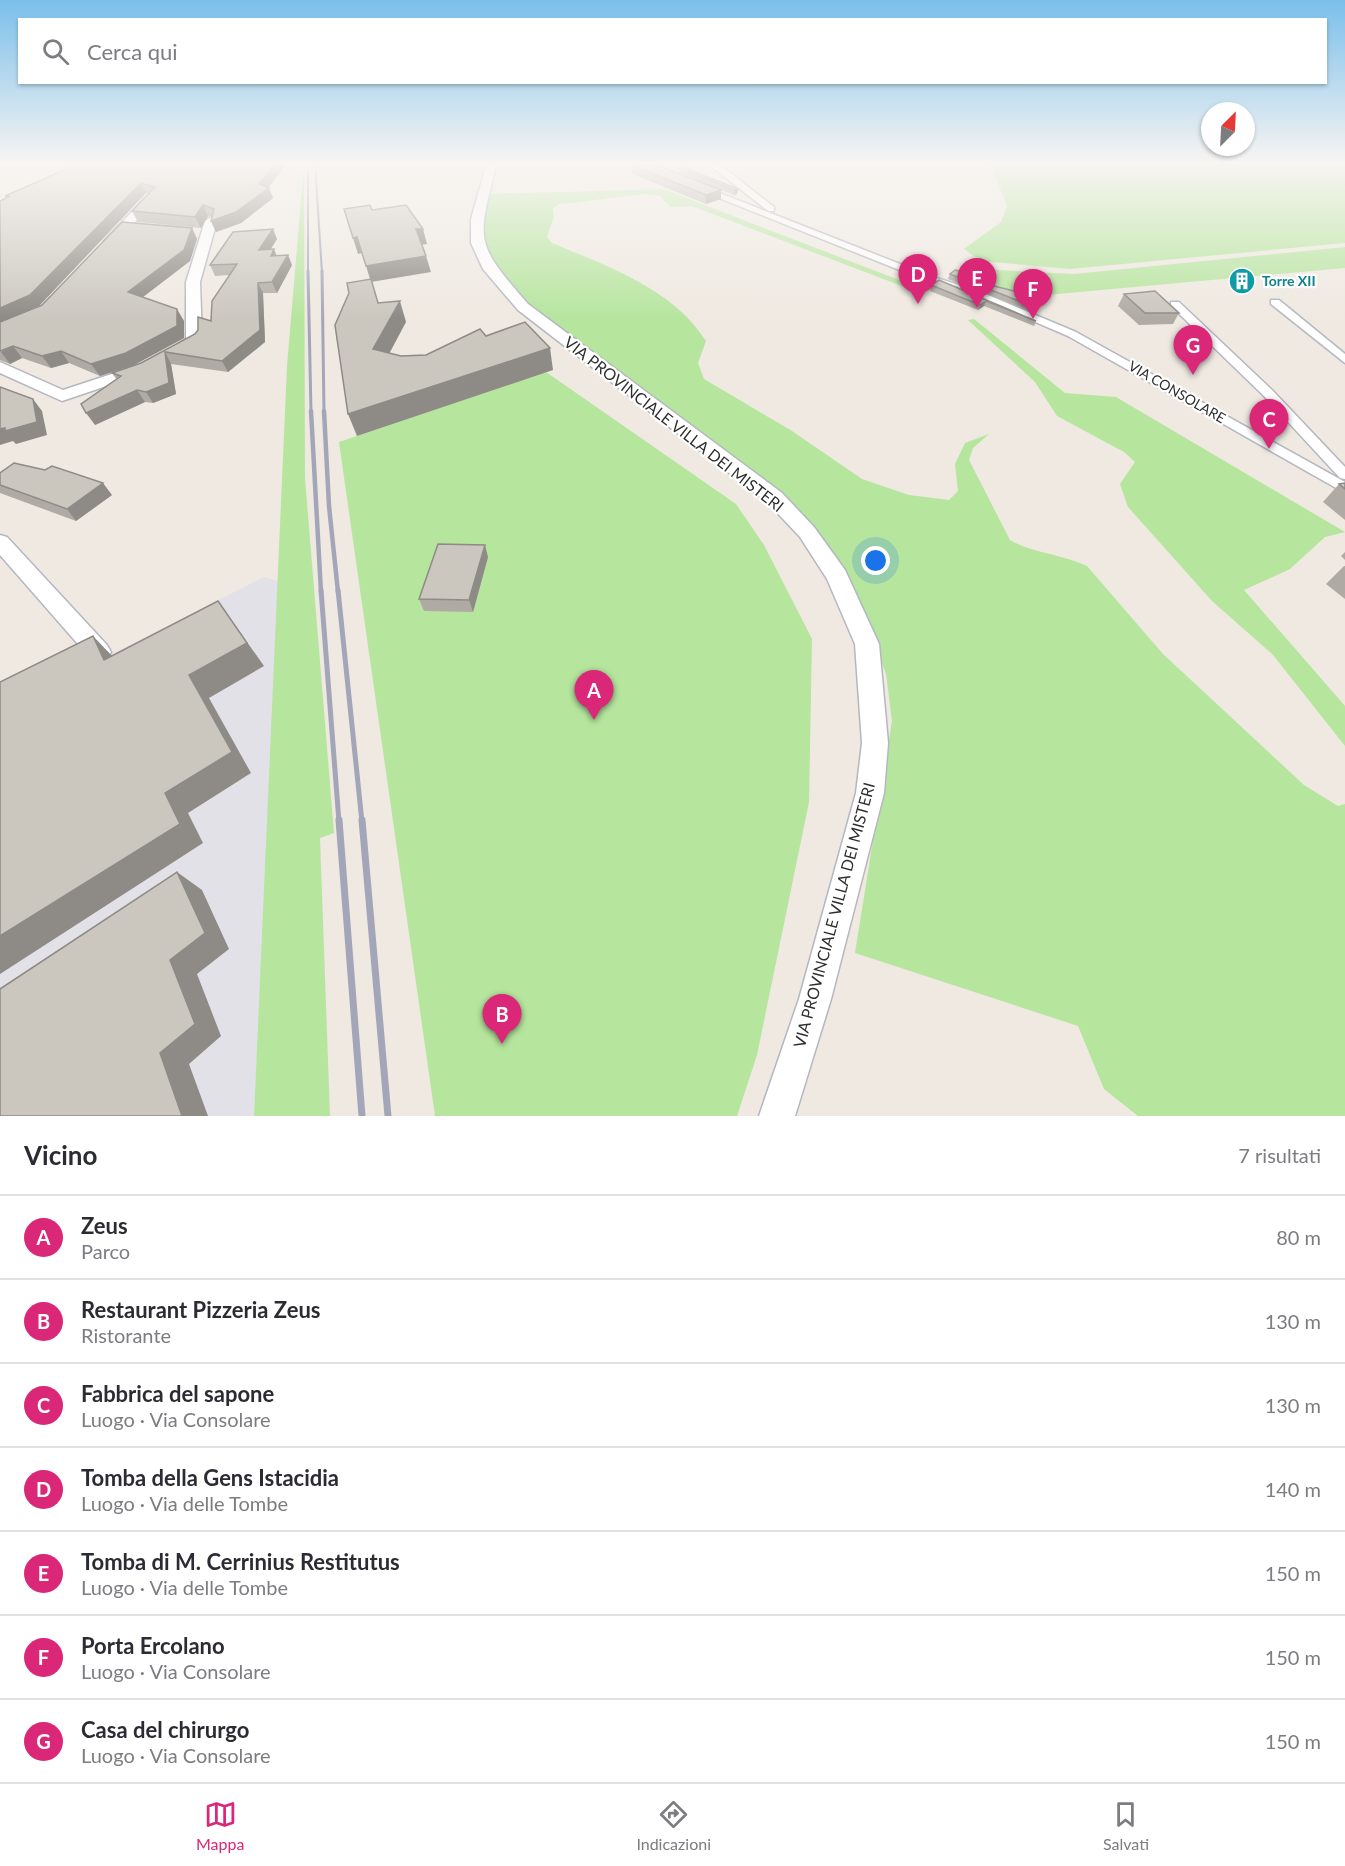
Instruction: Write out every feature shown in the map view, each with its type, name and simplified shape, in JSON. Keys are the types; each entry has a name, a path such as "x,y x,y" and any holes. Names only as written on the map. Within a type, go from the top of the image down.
{"street":[{"path":"100,252 130,227 139,215"},
{"name":"VIA PROVINCIALE VILLA DEI MISTERI","path":"478,215 477,243 488,266 523,306 775,498 807,532 837,576 867,644 874,716 870,793 815,999 777,1116"},
{"path":"770,215 793,224"},
{"path":"781,215 793,224"},
{"name":"VIA CONSOLARE","path":"793,224 1072,334 1345,488"},
{"path":"0,367 62,396 157,361 194,341 193,282 204,229"},
{"path":"1275,302 1345,360"},
{"path":"1175,304 1269,394 1345,475"},
{"path":"0,542 99,652"}],"shaded area":[{"path":"264,577 280,582 254,1116 0,1116 0,711"}],"green space":[{"path":"300,215 304,215 305,478 334,833 320,838 330,1116 254,1116 287,366"},
{"path":"483,215 554,215 547,237 552,243 637,281 657,293 692,323 706,341 698,363 704,379 792,431 862,479 909,495 949,500 958,491 955,464 965,443 989,434 973,448 969,460 1010,540 1019,545 1087,566 1163,654 1304,785 1338,806 1345,804 1345,1116 1138,1116 1104,1089 1078,1026 855,953 892,721 886,674 865,619 806,519 551,323 517,292 506,281 489,255 484,241"},
{"path":"716,215 731,215 912,285 907,288"},
{"path":"1004,215 1345,215 1345,243 1070,269 981,261 964,249 1001,222"},
{"path":"1345,247 1345,268 1013,298 975,284 981,269 1074,274"},
{"path":"974,319 1065,393 1116,397 1345,532 1325,537 1290,569 1244,590 1345,706 1345,746 1273,655 1212,601 1128,507 1120,484 1135,462 1124,452 1057,416 1035,382 968,320"},
{"path":"546,372 736,504 764,545 812,639 809,802 757,1055 737,1116 435,1116 339,442"}],"building":[{"path":"0,215 109,215 30,295 0,308"},
{"path":"212,215 227,215 211,221"},
{"path":"346,215 413,215 423,229 416,229 426,256 366,266 357,237 353,238"},
{"path":"122,222 192,228 184,250 128,292 177,309 177,326 126,353 91,364 61,351 42,356 13,346 0,351 0,322 42,305"},
{"path":"273,229 259,250 274,249 271,256 288,255 272,282 258,283 260,330 222,361 165,352 169,383 146,392 137,390 86,413 81,404 121,376 112,373 141,363 195,334 198,330 198,317 211,321 212,301 237,264 210,265 233,232"},
{"path":"955,270 994,286 1038,297 1037,308 950,274"},
{"path":"371,279 378,303 400,301 373,349 401,356 426,355 480,329 486,336 525,322 550,348 348,414 335,325 349,293 347,283"},
{"path":"939,280 1036,321 986,301 980,305 931,285"},
{"path":"1155,291 1179,313 1145,313 1124,294"},
{"path":"0,387 33,399 37,422 5,431 5,428 0,429"},
{"path":"14,463 45,470 52,466 103,483 67,509 0,485 0,473"},
{"path":"438,544 485,545 469,600 419,599"},
{"path":"218,601 247,643 189,675 232,752 165,793 180,824 0,936 0,682 93,636 104,660"},
{"path":"177,872 205,933 170,960 195,1024 160,1053 182,1116 0,1116 0,989"}],"railway":[{"path":"308,215 308,271"},
{"path":"318,215 322,273"},
{"path":"308,271 311,412"},
{"path":"322,271 324,412"},
{"path":"311,411 321,592"},
{"path":"324,411 329,506 338,592"},
{"path":"321,590 339,822"},
{"path":"338,590 362,822"},
{"path":"339,820 362,1116"},
{"path":"362,820 388,1116"}],"place":[{"name":"Torre XII","path":"1242,281"},
{"name":"Tomba della Gens Istacidia","path":"918,304"},
{"name":"Tomba di M. Cerrinius Restitutus","path":"977,308"},
{"name":"Porta Ercolano","path":"1033,319"},
{"name":"Casa del chirurgo","path":"1193,375"},
{"name":"Fabbrica del sapone","path":"1269,449"},
{"name":"Zeus","path":"594,720"},
{"name":"Restaurant Pizzeria Zeus","path":"502,1044"}]}
